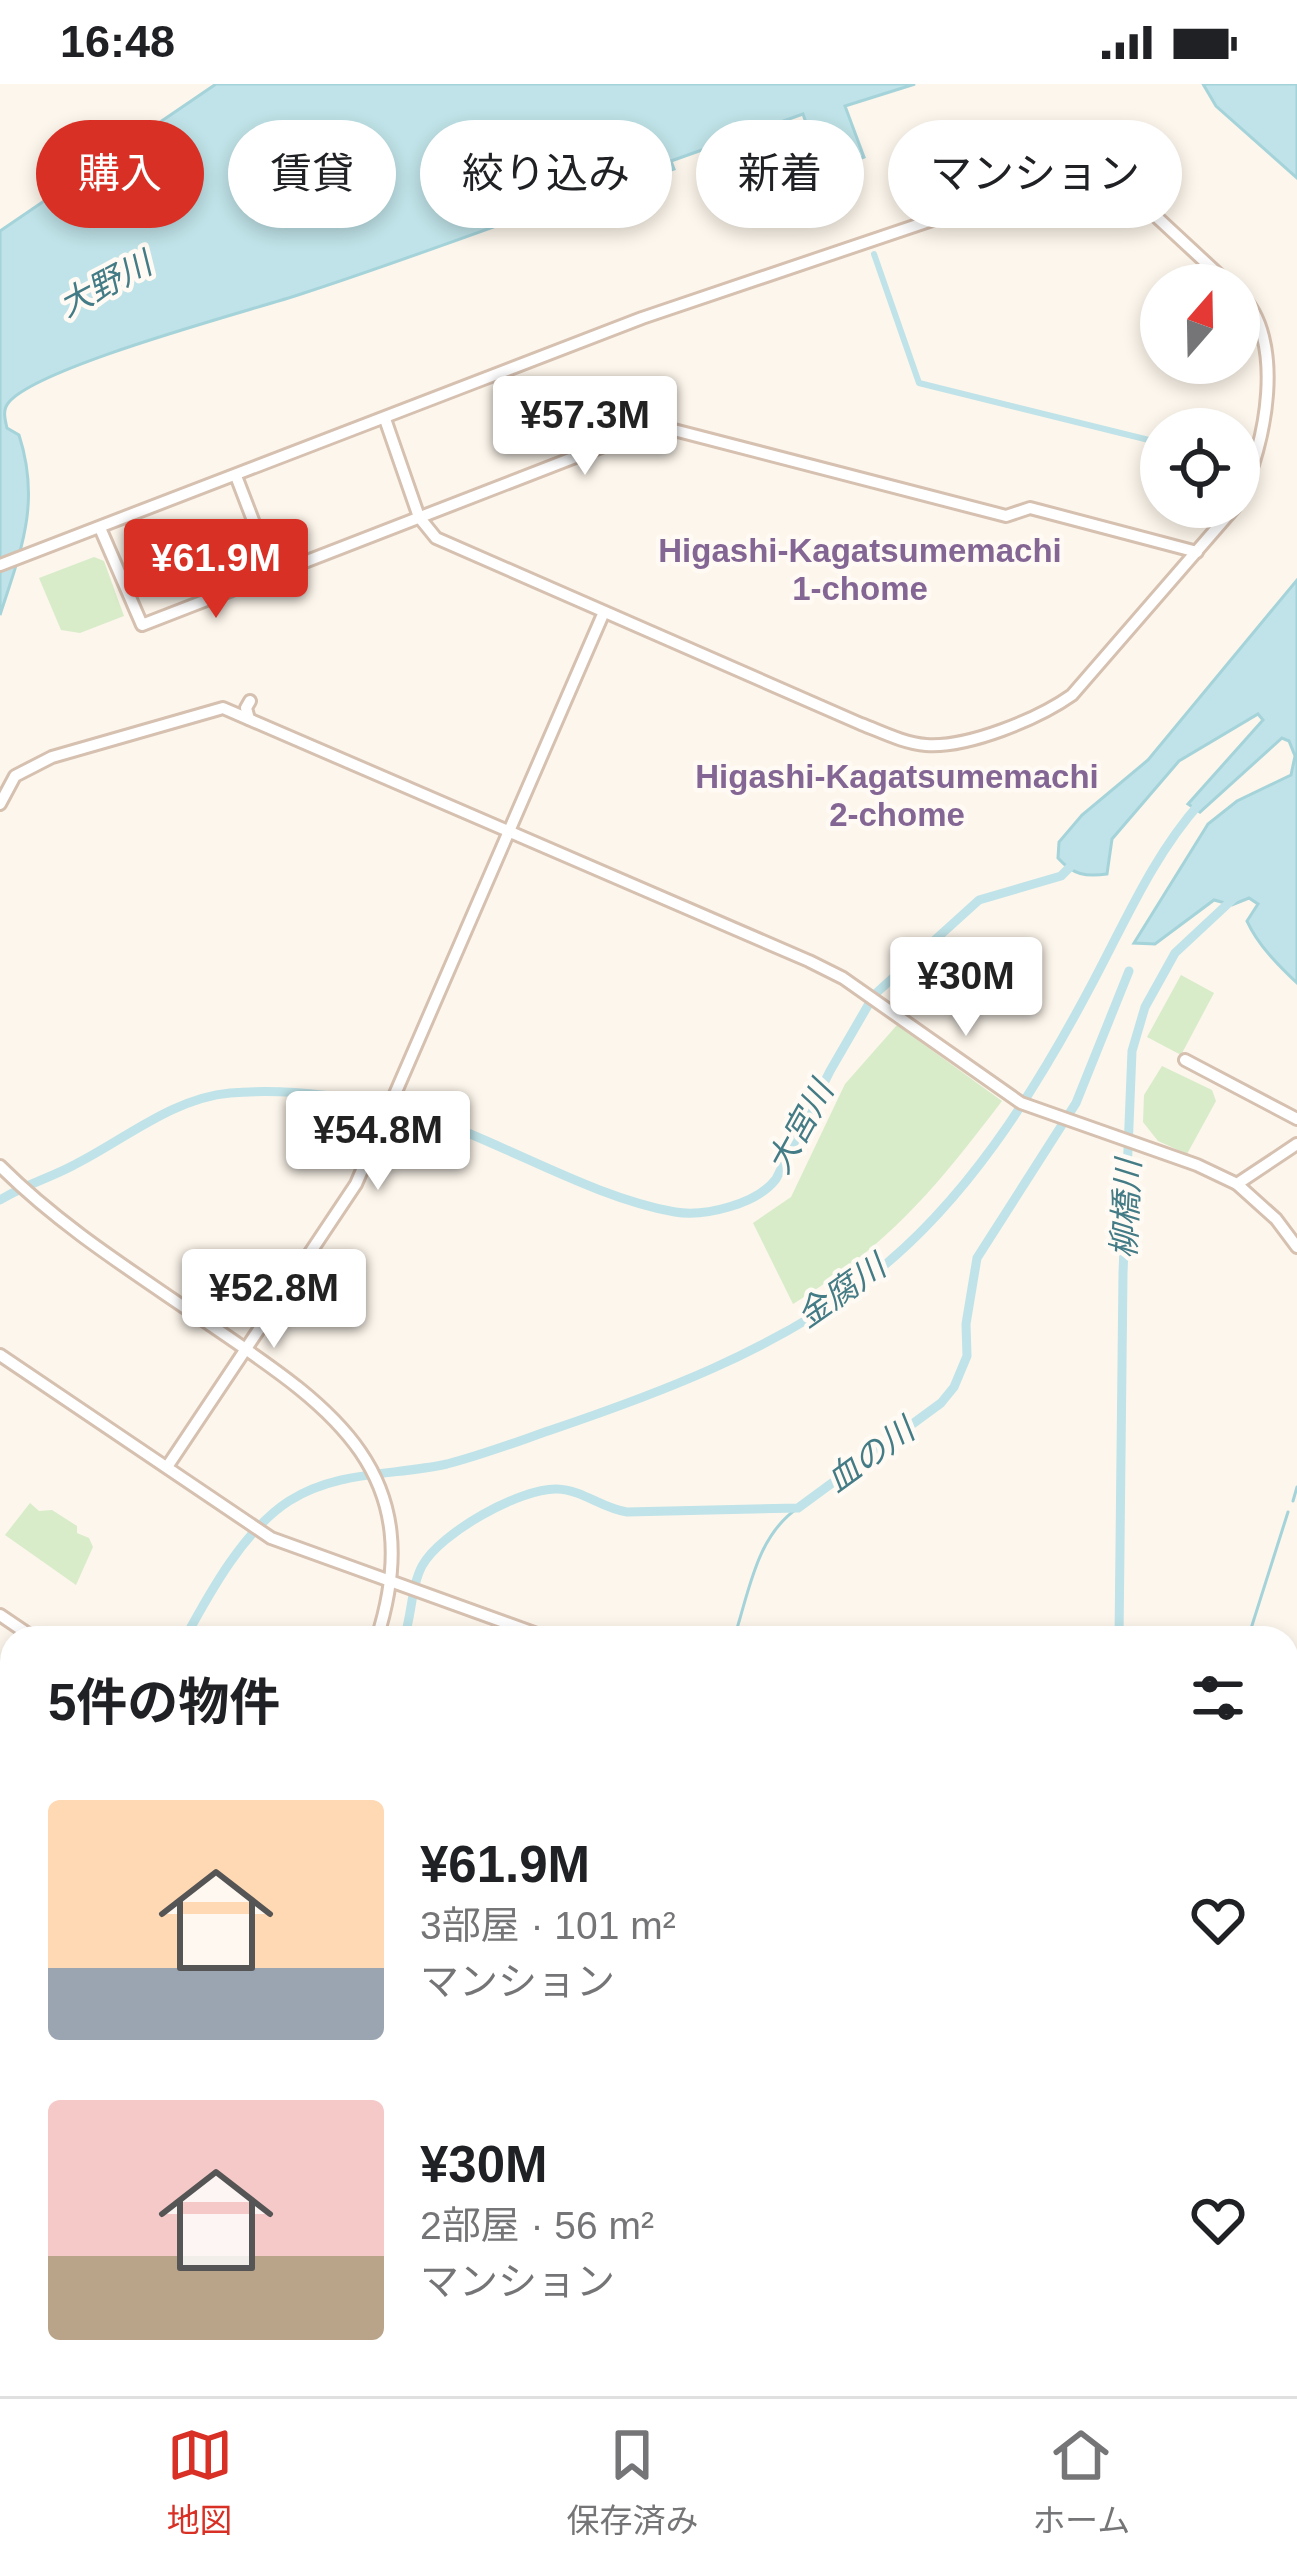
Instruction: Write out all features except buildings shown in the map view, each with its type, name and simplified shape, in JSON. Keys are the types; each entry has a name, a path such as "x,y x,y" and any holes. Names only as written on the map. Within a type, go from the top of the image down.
{"street":[{"path":"0,568 642,318 1067,173 1097,167 1114,177 1207,264"},
{"path":"1260,323 1266,344 1260,440"},
{"path":"385,419 419,517 436,538 898,739 925,745 950,744 1044,712 1072,695 1217,528"},
{"path":"101,530 142,626 668,421 670,429 1006,516 1030,508 1197,552"},
{"path":"236,476 274,575"},
{"path":"167,1467 356,1184 604,612"},
{"path":"249,719 250,701"},
{"path":"0,804 15,776 69,751 224,708 809,961 865,994 1010,1097 1237,1184 1276,1219 1297,1247"},
{"path":"1185,1060 1297,1119"},
{"path":"1237,1184 1297,1144"},
{"path":"0,1170 46,1212 306,1390 332,1418 369,1466 382,1514 387,1581 377,1626"},
{"path":"0,1355 271,1538 515,1626"}],"green space":[{"path":"94,557 104,561 124,616 80,633 61,630 39,578"},
{"path":"1181,975 1214,993 1181,1055 1147,1037"},
{"path":"897,1025 1002,1101 954,1162 884,1237 793,1304 753,1223 791,1197 845,1084"},
{"path":"1162,1066 1212,1090 1216,1101 1187,1154 1158,1141 1143,1122 1144,1095"},
{"path":"30,1503 39,1511 52,1510 89,1538 93,1547 76,1585 5,1535"}],"water":[{"name":"大野川","path":"216,84 915,84 845,106 850,120 805,120 803,114 786,120 696,120 696,152 672,161 672,120 420,120 420,228 490,228 101,357 60,372 9,402 7,428 19,435 28,505 0,615 0,231 36,206 36,228 204,228 204,120 163,120"},
{"path":"1203,84 1297,84 1297,178 1216,106"},
{"path":"1297,580 1297,983 1252,930 1247,921 1258,904 1249,898 1232,905 1214,900 1155,944 1134,943 1208,824 1237,801 1291,775 1295,756 1289,741 1282,738 1200,812 1188,804 1263,720 1258,714 1179,761 1112,839 1107,874 1080,873 1058,858 1059,842 1082,815 1148,760"}],"waterway":[{"path":"874,254 919,383 1140,438"},
{"name":"金腐川","path":"192,1626 243,1545 289,1501 346,1479 473,1457 673,1385 789,1330 899,1253 964,1184 1021,1106 1154,867 1200,803"},
{"name":"大宮川","path":"0,1200 189,1103 230,1093 277,1092 350,1099 419,1115 643,1205 687,1213 730,1207 776,1179 874,995 979,900 1061,876 1076,861"},
{"name":"柳橋川","path":"1119,1626 1123,1273 1132,1051 1145,1007 1175,953 1234,898"},
{"name":"血の川","path":"407,1626 418,1574 431,1553 503,1504 557,1489 627,1512 798,1508 941,1403 954,1387 967,1356 966,1324 977,1258 1076,1103 1129,971"},
{"path":"1293,1501 1297,1487"},
{"path":"738,1626 763,1550 798,1508"},
{"path":"1252,1626 1288,1512"}],"district":[{"name":"Higashi-Kagatsumemachi 1-chome","path":"860,569"},
{"name":"Higashi-Kagatsumemachi 2-chome","path":"897,795"}]}
